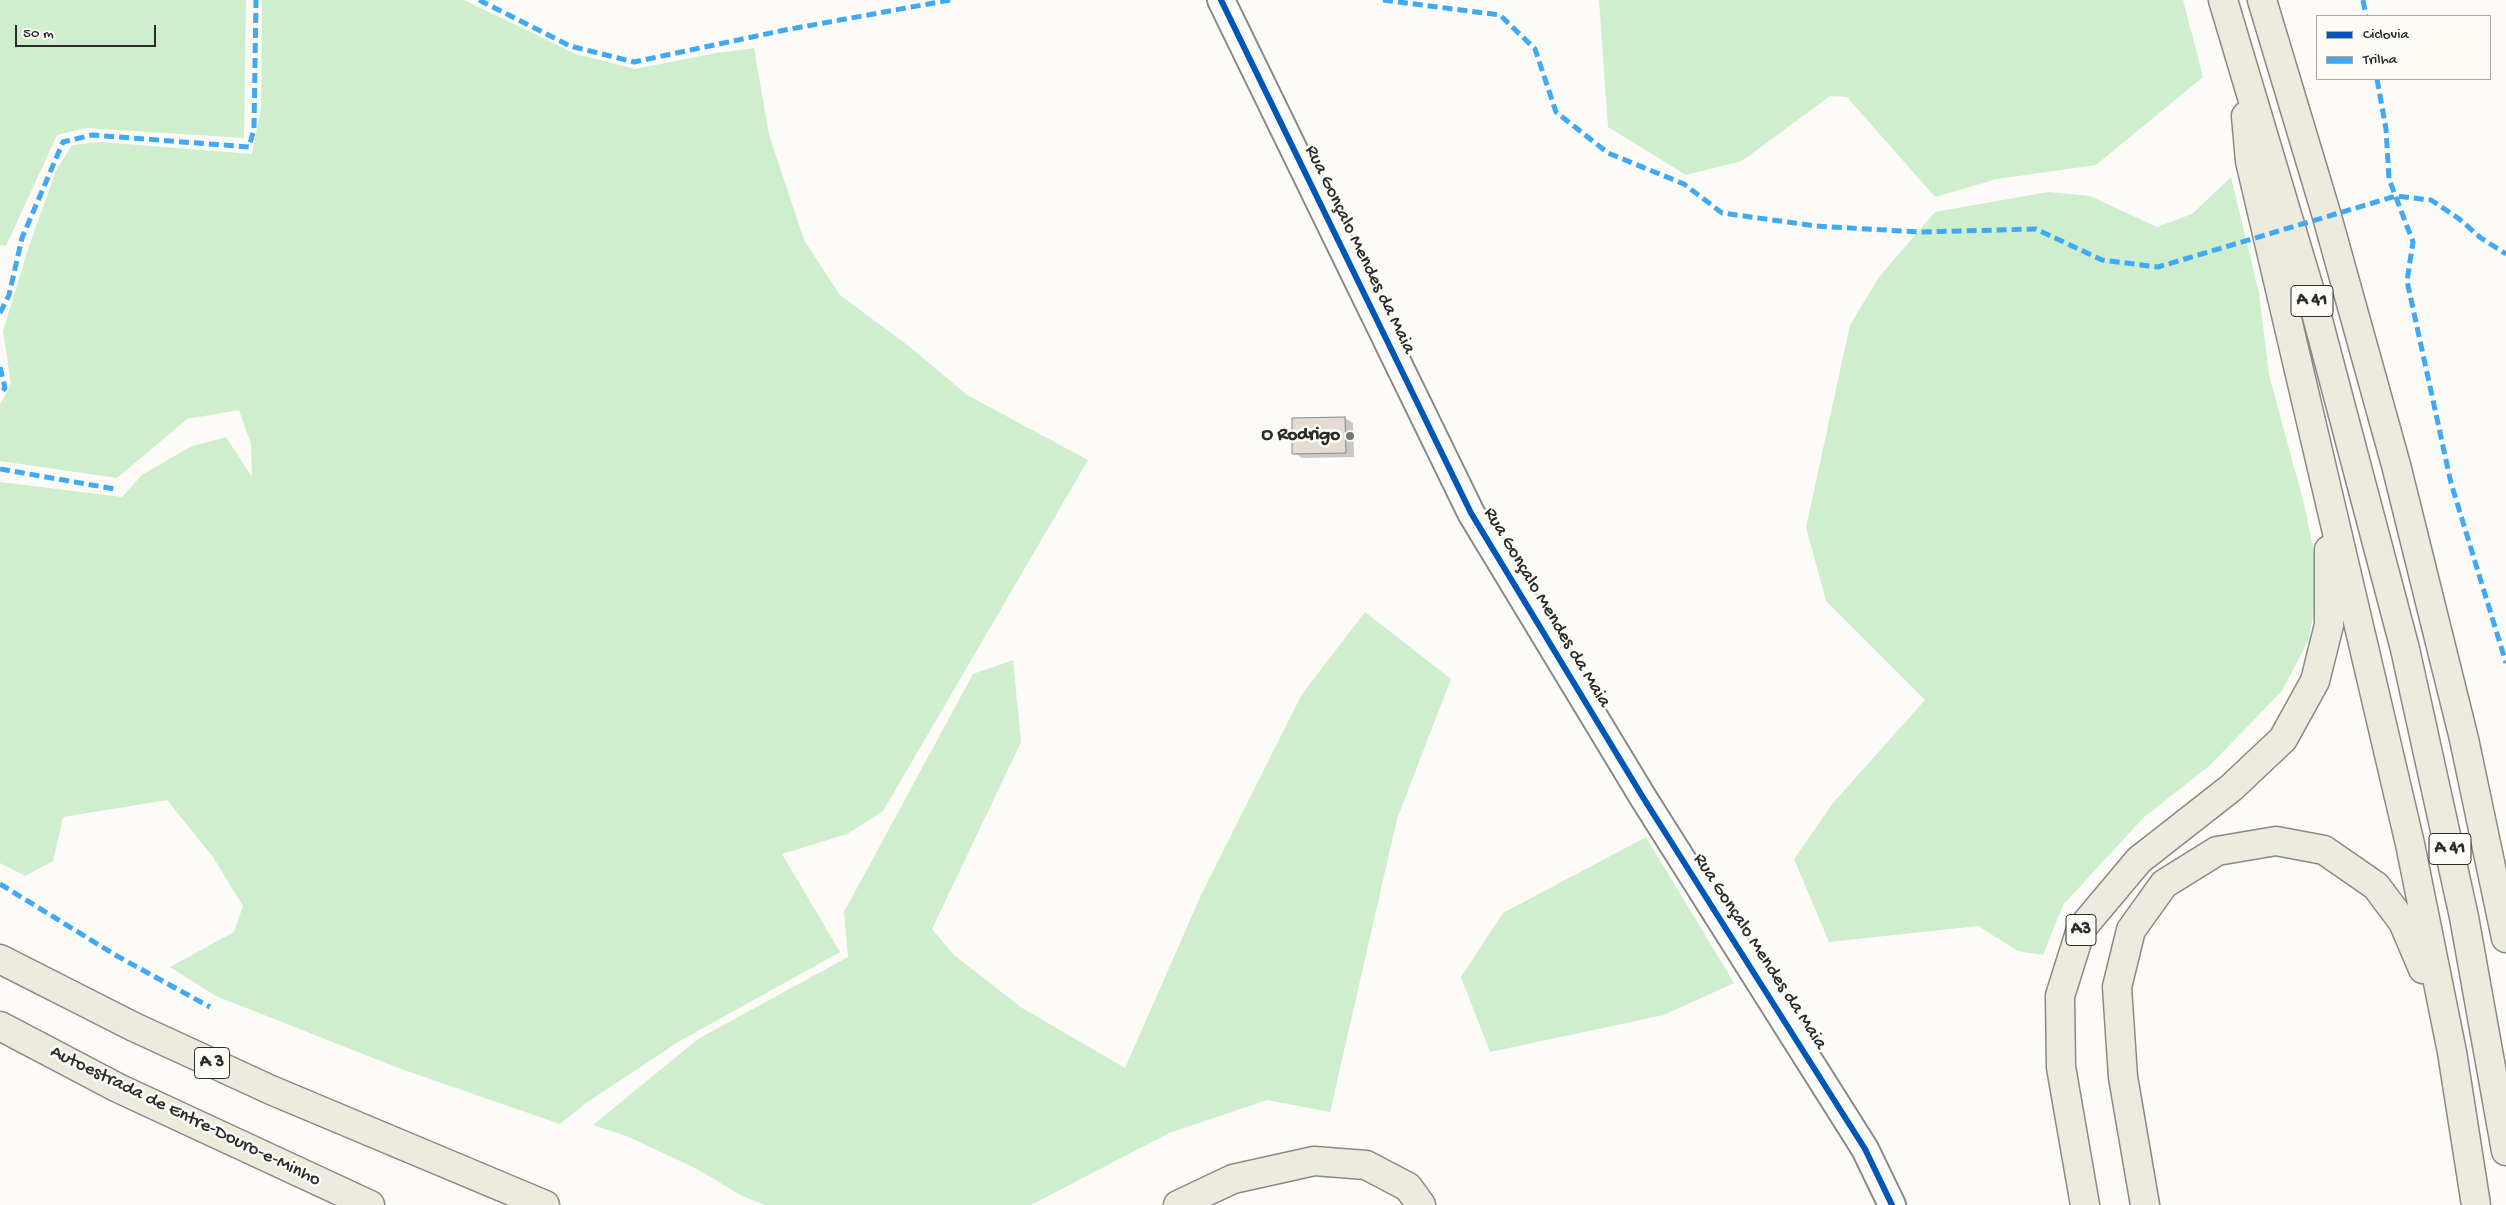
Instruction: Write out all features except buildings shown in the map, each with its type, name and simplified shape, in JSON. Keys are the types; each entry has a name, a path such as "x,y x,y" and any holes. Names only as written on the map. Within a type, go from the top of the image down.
{"highway":[{"name":"A 41","path":"2223,0 2314,305 2404,649 2464,917 2506,1151"},
{"name":"A 41","path":"2262,0 2328,222 2396,465 2446,663 2506,938"},
{"path":"2240,53 2250,160 2410,844 2452,1052 2476,1205"},
{"name":"A3","path":"2086,1205 2061,1067 2060,996 2081,929 2139,860 2231,788 2283,739 2315,681 2329,625 2330,572 2325,481"},
{"path":"2480,812 2506,860"},
{"path":"2145,1205 2123,1077 2117,987 2132,930 2164,884 2217,851 2276,841 2324,850 2376,886 2395,910 2410,937 2422,968 2430,1000 2452,1052"},
{"name":"A 3","path":"0,959 134,1028 271,1090 545,1205"},
{"name":"Autoestrada de Entre-Douro-e-Minho","path":"0,1026 118,1088 370,1205"},
{"path":"1178,1205 1234,1178 1314,1161 1366,1165 1408,1187 1421,1205"}],"street":[{"name":"Rua Gonçalo Mendes da Maia","path":"1221,0 1471,513 1644,798 1855,1133 1892,1205"}],"green space":[{"path":"0,0 246,0 244,138 86,128 57,135 6,246 0,245"},
{"path":"262,0 464,0 576,54 635,69 716,53 754,48 769,135 804,240 840,295 910,347 967,395 1088,460 883,811 847,834 782,854 840,952 678,1042 586,1103 560,1124 401,1069 216,996 170,967 234,932 243,906 213,857 167,800 63,817 53,861 25,876 0,863 0,482 122,497 142,475 190,447 226,437 252,477 251,444 239,410 187,419 117,478 0,461 0,405 11,384 3,331 29,246 56,171 72,145 100,142 252,154 261,108"},
{"path":"1599,0 2183,0 2203,77 2096,165 1997,179 1935,197 1847,97 1830,96 1742,161 1686,175 1608,127"},
{"path":"2231,177 2259,293 2269,375 2304,504 2320,582 2308,641 2282,691 2209,766 2143,818 2063,905 2043,955 2018,951 1978,926 1829,942 1794,859 1833,803 1925,700 1826,601 1806,527 1850,325 1879,277 1935,212 2048,192 2090,196 2157,227 2192,214"},
{"path":"1365,612 1451,679 1397,819 1330,1112 1267,1100 1169,1133 1031,1205 765,1205 742,1196 699,1170 629,1137 593,1125 698,1039 848,957 844,912 973,674 1013,660 1021,742 932,929 954,955 1022,1008 1125,1068 1202,893 1302,694"},
{"path":"1646,837 1734,983 1664,1015 1490,1052 1461,977 1503,913"}],"marked path":[{"path":"0,313 9,295 22,238 63,142 92,135 249,147 254,129 256,0"},
{"path":"479,0 570,46 634,62 785,30 950,0"},
{"path":"1383,0 1500,15 1535,49 1556,112 1608,153 1684,184 1722,213 1816,226 1919,232 2036,229 2102,260 2158,267 2396,196 2431,200 2458,218 2481,238 2506,254"},
{"path":"2363,0 2366,15"},
{"path":"2377,80 2386,129 2389,179 2413,242 2407,281 2451,483 2506,663"},
{"path":"0,367 5,388 0,394"},
{"path":"0,469 115,489"},
{"path":"0,884 117,956 210,1007"}],"cycle path":[{"path":"1221,0 1471,513 1644,799 1865,1149 1892,1205"}],"place":[{"name":"O Rodrigo","path":"1350,436"}]}
